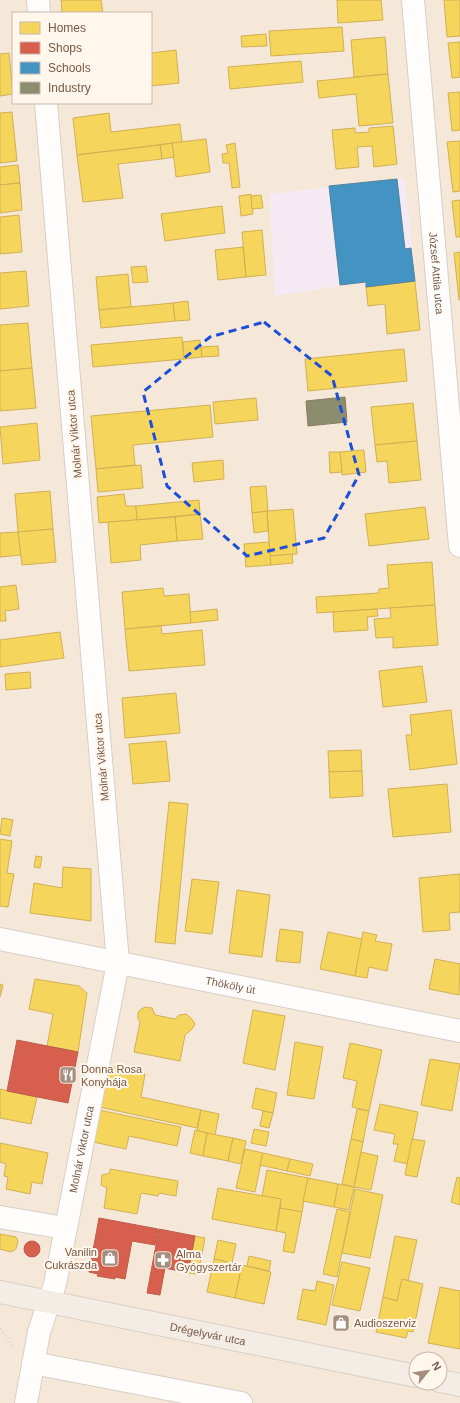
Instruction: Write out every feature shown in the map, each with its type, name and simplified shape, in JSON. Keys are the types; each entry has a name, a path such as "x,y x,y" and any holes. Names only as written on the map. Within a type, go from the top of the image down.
{"main road":[{"name":"Drégelyvár utca","path":"0,1292 408,1374"},
{"path":"448,1383 460,1385"}],"street":[{"path":"38,0 39,12"},
{"name":"József Attila utca","path":"414,0 460,546"},
{"name":"Molnár Viktor utca","path":"26,1403 39,1332 48,1301 55,1284 118,963 46,104"},
{"name":"Thököly út","path":"0,940 460,1031"},
{"path":"0,1217 65,1228"},
{"path":"33,1363 241,1403"}],"highlighted area":[{"path":"264,322 332,376 359,475 324,538 247,556 167,486 143,392 210,337"}],"shaded area":[{"path":"0,0 460,0 460,1403 0,1403"},
{"path":"405,178 415,281 366,287 365,282 275,296 269,194"}],"building: Homes":[{"path":"61,0 101,0 103,12 62,12"},
{"path":"337,0 381,0 383,20 338,23"},
{"path":"444,0 460,0 460,36 447,37"},
{"path":"342,27 344,51 271,56 269,31"},
{"path":"266,34 267,46 242,47 241,36"},
{"path":"385,37 388,74 354,77 351,40"},
{"path":"460,42 460,77 452,78 448,43"},
{"path":"176,50 179,83 152,86 152,53"},
{"path":"9,53 12,94 0,96 0,54"},
{"path":"301,61 303,82 230,89 228,67"},
{"path":"388,74 393,123 359,126 356,94 319,98 317,81"},
{"path":"460,92 460,130 452,131 448,93"},
{"path":"12,112 17,161 0,163 0,113"},
{"path":"109,113 111,132 180,124 182,142 77,155 73,118"},
{"path":"393,126 397,164 374,167 372,146 357,147 359,167 336,169 332,130 355,128 355,133 369,132 369,128"},
{"path":"206,139 210,172 176,177 172,143"},
{"path":"460,141 460,191 453,192 447,142"},
{"path":"172,143 174,157 162,159 160,145"},
{"path":"235,143 240,187 232,188 229,163 223,163 222,154 228,153 226,145"},
{"path":"160,145 162,159 118,164 123,198 83,202 77,155"},
{"path":"18,165 20,183 0,185 0,167"},
{"path":"20,183 22,210 0,213 0,185"},
{"path":"251,194 253,214 241,216 239,196"},
{"path":"261,195 263,208 252,209 251,196"},
{"path":"460,200 460,237 456,237 452,201"},
{"path":"222,206 225,233 165,241 161,214"},
{"path":"19,215 22,252 0,254 0,217"},
{"path":"262,230 266,275 246,277 242,232"},
{"path":"243,247 246,277 218,280 215,250"},
{"path":"460,252 460,300 459,300 454,253"},
{"path":"146,266 148,282 133,283 131,267"},
{"path":"26,271 29,306 0,309 0,273"},
{"path":"128,274 131,307 99,310 96,277"},
{"path":"415,281 420,330 387,334 385,304 368,306 366,287"},
{"path":"188,301 190,320 175,321 173,303"},
{"path":"173,303 175,321 101,328 99,310"},
{"path":"28,323 32,368 0,371 0,325"},
{"path":"182,337 184,359 93,367 91,345"},
{"path":"200,340 202,357 184,359 183,342"},
{"path":"218,346 219,356 202,357 201,347"},
{"path":"404,349 407,381 308,391 305,359"},
{"path":"32,368 36,408 0,411 0,371"},
{"path":"256,398 258,420 215,424 213,402"},
{"path":"413,403 417,441 375,445 371,407"},
{"path":"210,405 213,437 133,445 135,465 96,469 91,416"},
{"path":"37,423 40,460 3,464 0,427"},
{"path":"417,441 421,480 389,483 387,461 377,462 375,445"},
{"path":"364,450 366,472 342,475 340,452"},
{"path":"329,452 340,452 342,472 330,473"},
{"path":"223,460 224,479 194,482 192,463"},
{"path":"141,465 143,488 98,492 96,469"},
{"path":"266,486 268,511 252,513 250,487"},
{"path":"50,491 53,529 18,532 15,494"},
{"path":"124,494 126,506 136,506 137,520 99,523 97,497"},
{"path":"199,500 200,514 137,520 136,506"},
{"path":"425,507 429,539 369,546 365,514"},
{"path":"293,509 297,554 270,556 267,511"},
{"path":"267,511 268,531 254,533 252,513"},
{"path":"200,514 203,539 177,541 175,517"},
{"path":"175,517 177,541 140,545 141,560 111,563 108,522"},
{"path":"53,529 56,562 22,565 18,532"},
{"path":"18,532 21,555 0,557 0,533"},
{"path":"269,542 271,565 246,567 244,544"},
{"path":"292,554 293,563 271,565 270,556"},
{"path":"432,562 435,605 317,613 316,597 379,593 379,589 389,588 387,565"},
{"path":"16,585 19,609 5,611 6,621 0,621 0,587"},
{"path":"163,588 164,596 189,594 191,623 125,629 122,592"},
{"path":"435,605 438,645 393,648 393,637 376,638 374,619 391,618 390,608"},
{"path":"217,609 218,620 191,623 190,612"},
{"path":"377,609 378,616 367,617 368,630 334,632 333,612"},
{"path":"161,626 162,634 202,630 205,665 129,671 125,629"},
{"path":"60,632 64,658 0,667 0,640"},
{"path":"422,666 427,702 383,707 379,671"},
{"path":"30,672 31,688 6,690 5,674"},
{"path":"176,693 180,733 125,738 122,698"},
{"path":"451,710 457,764 410,770 406,735 412,735 410,715"},
{"path":"166,741 170,781 133,784 129,744"},
{"path":"361,750 362,771 329,772 328,751"},
{"path":"362,771 363,796 330,798 329,772"},
{"path":"447,784 451,832 393,837 388,789"},
{"path":"169,802 188,804 175,944 155,942"},
{"path":"2,818 13,820 10,836 0,834"},
{"path":"0,839 12,841 7,873 14,874 8,907 0,906"},
{"path":"36,856 42,857 40,868 34,867"},
{"path":"63,867 91,869 91,921 30,913 34,883 62,888"},
{"path":"460,874 460,912 449,913 450,930 423,932 419,878"},
{"path":"192,879 219,882 212,934 185,931"},
{"path":"237,890 270,895 262,957 229,953"},
{"path":"280,929 303,932 300,963 276,961"},
{"path":"328,932 362,939 355,976 320,969"},
{"path":"363,932 377,935 375,941 392,944 387,971 369,967 367,978 355,976"},
{"path":"435,959 460,964 459,995 429,989"},
{"path":"35,979 79,986 87,993 78,1052 47,1046 53,1014 29,1009"},
{"path":"0,984 3,985 0,997"},
{"path":"145,1007 152,1008 155,1015 175,1019 179,1015 186,1014 195,1024 185,1035 180,1061 134,1052 140,1022 138,1019 138,1013"},
{"path":"253,1010 285,1016 275,1070 243,1063"},
{"path":"295,1042 323,1047 314,1099 287,1095"},
{"path":"350,1043 382,1050 369,1111 352,1107 357,1081 343,1078"},
{"path":"430,1059 460,1064 452,1111 421,1105"},
{"path":"107,1065 145,1074 141,1097 201,1110 197,1128 99,1107"},
{"path":"256,1088 277,1093 273,1113 252,1108"},
{"path":"0,1089 37,1097 31,1124 0,1118"},
{"path":"380,1104 418,1112 408,1164 394,1161 398,1144 393,1144 395,1134 374,1130"},
{"path":"357,1109 369,1111 363,1142 351,1139"},
{"path":"99,1110 181,1127 177,1146 129,1136 126,1149 93,1142"},
{"path":"201,1110 219,1114 215,1135 197,1131"},
{"path":"263,1111 273,1113 269,1128 260,1126"},
{"path":"254,1129 269,1132 266,1146 251,1143"},
{"path":"195,1130 207,1133 203,1156 190,1153"},
{"path":"207,1133 233,1138 228,1161 203,1156"},
{"path":"233,1138 246,1141 241,1164 228,1161"},
{"path":"351,1139 363,1142 354,1187 342,1184"},
{"path":"412,1139 425,1141 417,1177 405,1175"},
{"path":"0,1143 48,1153 42,1184 32,1182 30,1194 6,1189 8,1177 4,1176 6,1164 0,1162"},
{"path":"245,1149 263,1153 255,1192 236,1188"},
{"path":"361,1152 378,1156 371,1190 354,1187"},
{"path":"263,1153 290,1159 287,1171 260,1165"},
{"path":"290,1159 313,1164 310,1176 287,1171"},
{"path":"110,1169 178,1181 176,1196 159,1193 158,1196 141,1193 137,1214 104,1208 107,1188 101,1185 102,1175 110,1173"},
{"path":"267,1170 308,1178 302,1212 280,1208 281,1199 262,1196"},
{"path":"457,1177 460,1178 460,1205 451,1202"},
{"path":"308,1178 338,1184 334,1207 303,1201"},
{"path":"338,1184 354,1187 349,1210 334,1207"},
{"path":"218,1188 281,1199 276,1231 212,1219"},
{"path":"355,1189 383,1195 370,1258 342,1253"},
{"path":"280,1208 302,1212 294,1253 283,1251 286,1233 276,1231"},
{"path":"337,1209 350,1212 337,1277 323,1274"},
{"path":"0,1234 16,1237 18,1241 16,1249 11,1252 0,1249"},
{"path":"195,1236 205,1238 198,1274 188,1273"},
{"path":"395,1236 417,1240 408,1281 402,1279 397,1301 383,1297"},
{"path":"218,1240 236,1244 232,1263 214,1259"},
{"path":"249,1256 271,1261 269,1271 247,1266"},
{"path":"214,1259 242,1265 235,1298 207,1292"},
{"path":"342,1262 370,1268 360,1311 332,1305"},
{"path":"242,1265 271,1272 264,1304 235,1298"},
{"path":"402,1279 423,1284 413,1332 408,1331 406,1338 376,1332 383,1297 397,1301"},
{"path":"317,1281 334,1285 326,1325 297,1319 303,1289 315,1291"},
{"path":"440,1287 460,1291 460,1349 428,1343"}],"building: Shops":[{"path":"17,1040 78,1052 68,1103 7,1091"},
{"name":"Vanilin Cukrászda","path":"99,1218 158,1229 155,1245 132,1241 125,1279 97,1276 98,1274 89,1272"},
{"path":"159,1229 195,1236 188,1273 165,1268 160,1295 147,1293"},
{"path":"32,1241 38,1243 40,1249 38,1255 32,1257 26,1255 24,1249 26,1243"}],"building: Schools":[{"path":"397,179 405,249 411,248 415,281 366,287 366,282 340,285 329,186"}],"building: Industry":[{"path":"345,397 347,422 308,426 306,401"}],"place":[{"name":"Donna Rosa Konyhája","path":"68,1075"},
{"name":"Vanilin Cukrászda","path":"110,1258"},
{"name":"Alma Gyógyszertár","path":"163,1260"},
{"name":"Audioszerviz","path":"341,1323"}]}
